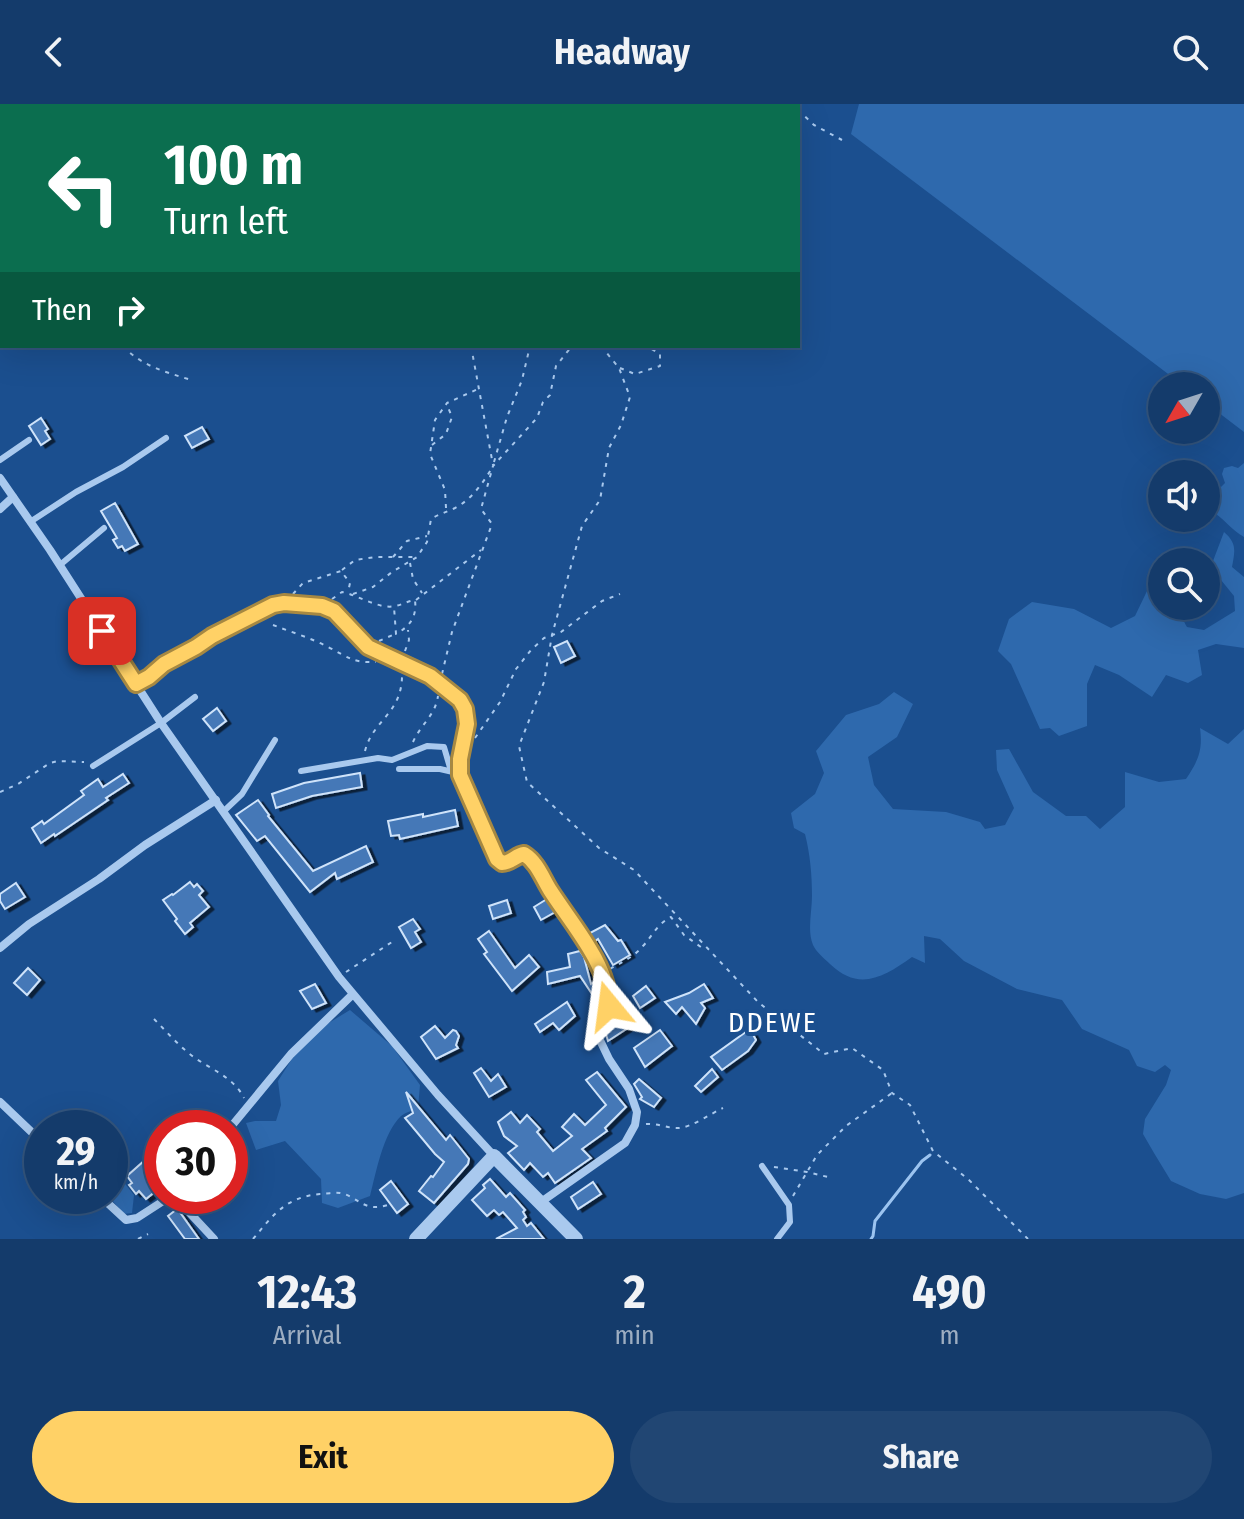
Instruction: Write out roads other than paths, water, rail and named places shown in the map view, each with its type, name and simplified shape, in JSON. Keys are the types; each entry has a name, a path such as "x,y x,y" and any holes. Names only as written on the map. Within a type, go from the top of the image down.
{"street":[{"path":"0,478 161,723 352,995 438,1095 576,1239"},
{"path":"0,509 13,497"},
{"path":"136,684 212,636 273,605 284,603 322,606 334,611 368,647 441,683 460,700 467,724 460,775 497,859 507,863 520,854 530,857 602,974 609,994 609,1006 597,1025 597,1034 629,1089 637,1112 635,1125 625,1143 541,1202"},
{"path":"0,948 29,924 216,800"},
{"path":"245,1110 291,1054 352,995"},
{"path":"0,1102 24,1125"},
{"path":"416,1239 494,1156"},
{"path":"120,1214 126,1220 144,1214"},
{"path":"190,1214 214,1239"}],"lane":[{"path":"30,522 166,438"},
{"path":"0,460 29,440"},
{"path":"60,565 104,528"},
{"path":"93,766 161,723 195,697"},
{"path":"224,811 242,794 275,740"},
{"path":"301,771 378,758 392,760 427,746 444,747 451,771"},
{"path":"399,769 440,769 460,775"},
{"path":"762,1166 789,1205 790,1222 777,1239"}],"waterway":[{"path":"871,1239 875,1221 930,1155"}],"district":[{"name":"DDEWE","path":"773,1022"}]}
